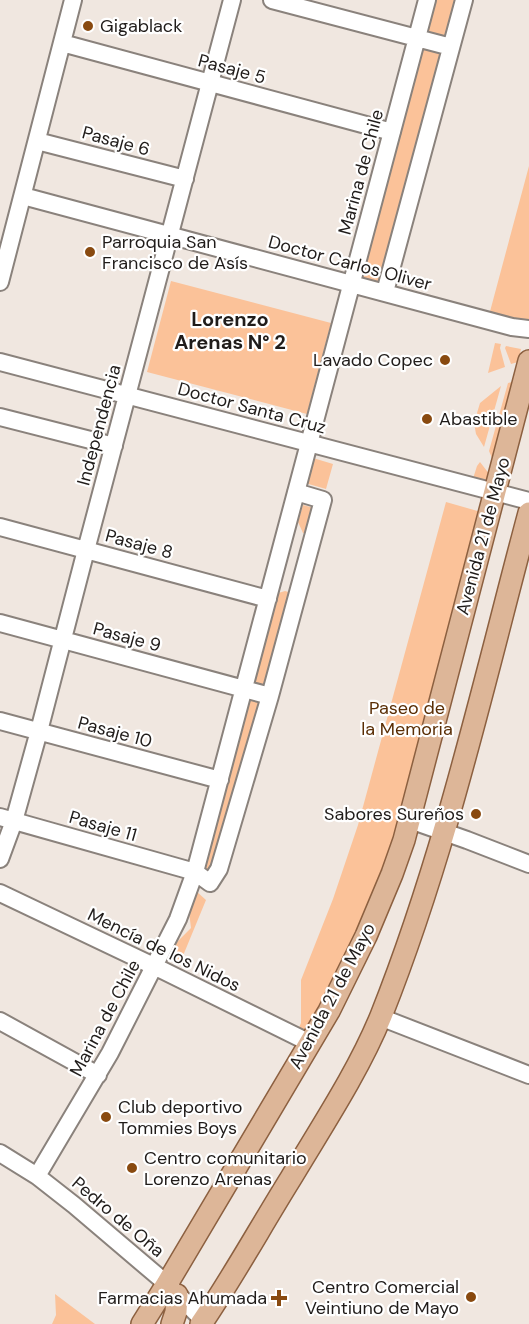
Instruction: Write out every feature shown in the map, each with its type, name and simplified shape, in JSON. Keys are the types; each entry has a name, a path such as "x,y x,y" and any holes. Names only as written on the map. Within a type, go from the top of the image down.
{"main road":[{"name":"Avenida 21 de Mayo","path":"142,1324 172,1289 310,1043 346,978 392,874 410,820 529,361"},
{"path":"202,1322 328,1116 362,1056 380,1017 421,908 444,832 529,513"},
{"path":"172,1289 177,1312 172,1324"}],"street":[{"path":"1,272 23,196 73,0"},
{"name":"Independencia","path":"0,859 7,819 39,731 232,0"},
{"path":"272,0 452,47"},
{"name":"Marina de Chile","path":"37,1176 98,1075 178,919 195,872 427,0"},
{"path":"385,292 464,0"},
{"name":"Pasaje 5","path":"62,43 392,132"},
{"name":"Pasaje 6","path":"37,141 185,179"},
{"name":"Doctor Carlos Oliver","path":"23,196 512,327 529,329"},
{"name":"Doctor Santa Cruz","path":"0,362 529,501"},
{"path":"0,417 114,446"},
{"path":"195,872 210,883 219,869 270,696 323,500 296,492"},
{"name":"Pasaje 8","path":"0,527 268,599"},
{"name":"Pasaje 9","path":"0,623 244,688"},
{"path":"244,688 270,696"},
{"name":"Pasaje 10","path":"0,720 220,780"},
{"name":"Pasaje 11","path":"7,819 195,872"},
{"path":"410,820 529,864"},
{"name":"Mencía de los Nidos","path":"0,893 310,1043"},
{"path":"380,1017 529,1075"},
{"path":"0,1021 98,1075"},
{"name":"Pedro de Oña","path":"0,1153 37,1176 74,1205 172,1289 202,1322"}],"green space":[{"path":"433,0 459,0 384,286 359,280"},
{"path":"529,166 529,326 488,319"},
{"path":"171,281 331,323 307,414 147,372"},
{"path":"495,343 501,344 505,367 488,373"},
{"path":"506,346 521,349 518,362 511,364"},
{"path":"512,382 492,458 489,451 508,383"},
{"path":"501,386 484,447 476,434 474,423 480,403"},
{"path":"313,458 333,464 326,489 305,483"},
{"path":"480,462 490,475 487,488 471,485"},
{"name":"Paseo de la Memoria","path":"446,502 481,512 425,726 393,840 369,907 334,984 305,1031 298,1030 301,1023 301,980 333,899 358,825"},
{"path":"303,505 314,508 307,534 303,533 298,522"},
{"path":"285,591 292,593 212,873 203,869 275,594"},
{"path":"196,891 206,900 180,963 169,958 176,943 191,928 189,912"},
{"path":"55,1294 95,1324 52,1324 56,1315"}],"place":[{"name":"Gigablack","path":"88,26"},
{"name":"Parroquia San Francisco de Asís","path":"90,252"},
{"name":"Lavado Copec","path":"445,360"},
{"name":"Abastible","path":"427,419"},
{"name":"Sabores Sureños","path":"476,814"},
{"name":"Club deportivo Tommies Boys","path":"106,1117"},
{"name":"Centro comunitario Lorenzo Arenas","path":"132,1168"},
{"name":"Centro Comercial Veintiuno de Mayo","path":"471,1297"},
{"name":"Farmacias Ahumada","path":"279,1298"}],"district":[{"name":"Lorenzo Arenas N° 2","path":"230,330"}]}
